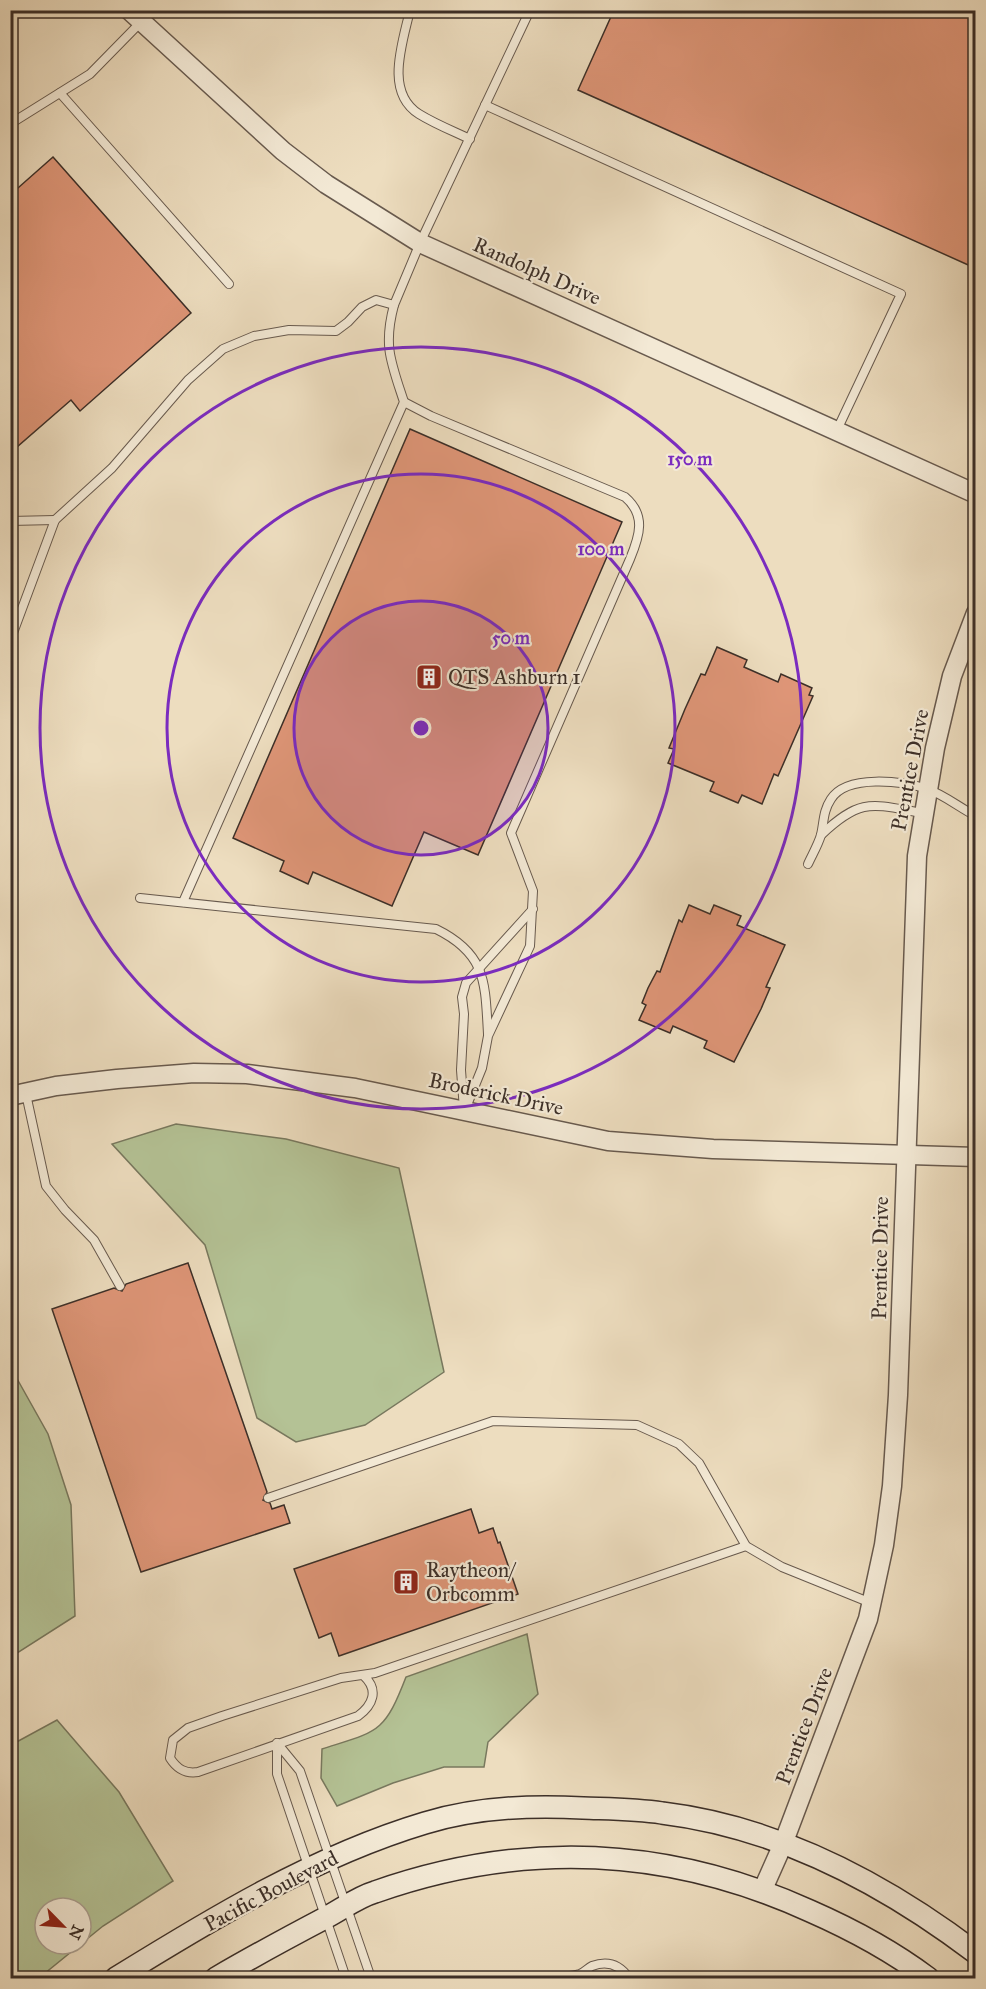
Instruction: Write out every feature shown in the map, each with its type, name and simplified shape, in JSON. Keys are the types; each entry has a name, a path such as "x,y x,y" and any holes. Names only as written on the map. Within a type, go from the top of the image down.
{"main road":[{"name":"Pacific Boulevard","path":"116,1978 310,1867 427,1822 528,1808 566,1807 664,1813 711,1822 783,1844 844,1870 900,1899 975,1953"},
{"path":"216,1978 372,1892 470,1864 547,1856 590,1856 636,1860 720,1876 763,1889 843,1926 928,1978"}],"street":[{"name":"Randolph Drive","path":"135,16 283,151 326,184 420,243 975,494"},
{"name":"Prentice Drive","path":"763,1889 783,1844 872,1603 884,1545 897,1428 917,856 922,813 952,676 975,613"},
{"name":"Broderick Drive","path":"18,1094 117,1079 194,1073 246,1074 355,1088 608,1141 713,1149 975,1157"}],"lane":[{"path":"410,10 398,62 401,94 417,113 470,139"},
{"path":"183,902 404,402 387,347 388,329 394,305 420,243 530,10"},
{"path":"10,124 90,74 135,16"},
{"path":"60,93 229,284"},
{"path":"485,105 901,294 837,431"},
{"path":"10,641 55,520 112,468 188,380 223,349 254,336 289,330 336,331 362,307 376,300 394,305"},
{"path":"404,402 431,416 625,497 635,506 641,522 639,538 511,833 533,891 530,946 489,1036 482,1066 464,1111"},
{"path":"10,521 55,520"},
{"path":"808,864 821,835 823,813 832,796 844,787 873,780 927,789 975,816"},
{"path":"821,835 841,816 871,804 922,813"},
{"path":"140,898 436,930 463,945 479,968 485,981 489,1036"},
{"path":"464,1111 461,1070 464,1014 462,997 466,983 533,908"},
{"path":"18,1094 46,1185 65,1210 94,1240 120,1286"},
{"path":"268,1498 493,1421 636,1425 679,1444 699,1463 746,1546 782,1567 872,1603"},
{"path":"364,1676 373,1688 374,1698 368,1709 358,1716 189,1773 174,1765 170,1758 173,1740 188,1728 341,1678 357,1674 364,1676 746,1546"},
{"path":"278,1743 300,1771 371,1978"},
{"path":"278,1743 277,1774 346,1978"},
{"path":"523,1978 581,1976 590,1966 612,1963 629,1978"}],"green space":[{"path":"176,1124 286,1139 399,1168 444,1372 365,1425 296,1442 257,1418 205,1245 112,1144"},
{"path":"11,1368 48,1434 71,1505 75,1616 11,1657"},
{"path":"527,1634 538,1694 488,1742 484,1767 444,1767 393,1783 337,1806 321,1778 322,1749 356,1738 377,1728 391,1710 406,1677"},
{"path":"57,1720 119,1792 173,1881 93,1934 93,1896 33,1896 33,1956 66,1956 39,1978 11,1978 11,1745"}],"building":[{"path":"614,10 975,10 975,268 578,90"},
{"path":"53,157 191,313 80,411 71,400 10,453 10,195"},
{"name":"QTS Ashburn 1","path":"410,429 622,522 478,855 424,832 392,906 313,872 308,884 280,871 284,861 233,838"},
{"path":"717,647 747,660 744,667 778,682 781,674 812,688 809,695 813,696 778,776 774,774 762,804 742,795 738,803 710,791 714,782 668,763 674,749 669,748 685,709 701,674 705,675"},
{"path":"689,905 710,914 714,905 741,916 737,925 785,945 766,987 770,988 761,1009 734,1062 704,1048 707,1041 673,1026 670,1033 639,1020 646,1005 642,1003 648,988 657,971 660,972 679,920 682,922"},
{"path":"188,1263 267,1492 263,1500 270,1503 272,1509 284,1505 290,1523 141,1572 52,1309 114,1288 122,1291 126,1284"},
{"name":"Raytheon/ Orbcomm","path":"471,1509 479,1533 493,1528 518,1594 339,1656 331,1633 319,1638 294,1569"}],"place":[{"name":"QTS Ashburn 1","path":"429,677"},
{"name":"Raytheon/ Orbcomm","path":"406,1582"}]}
